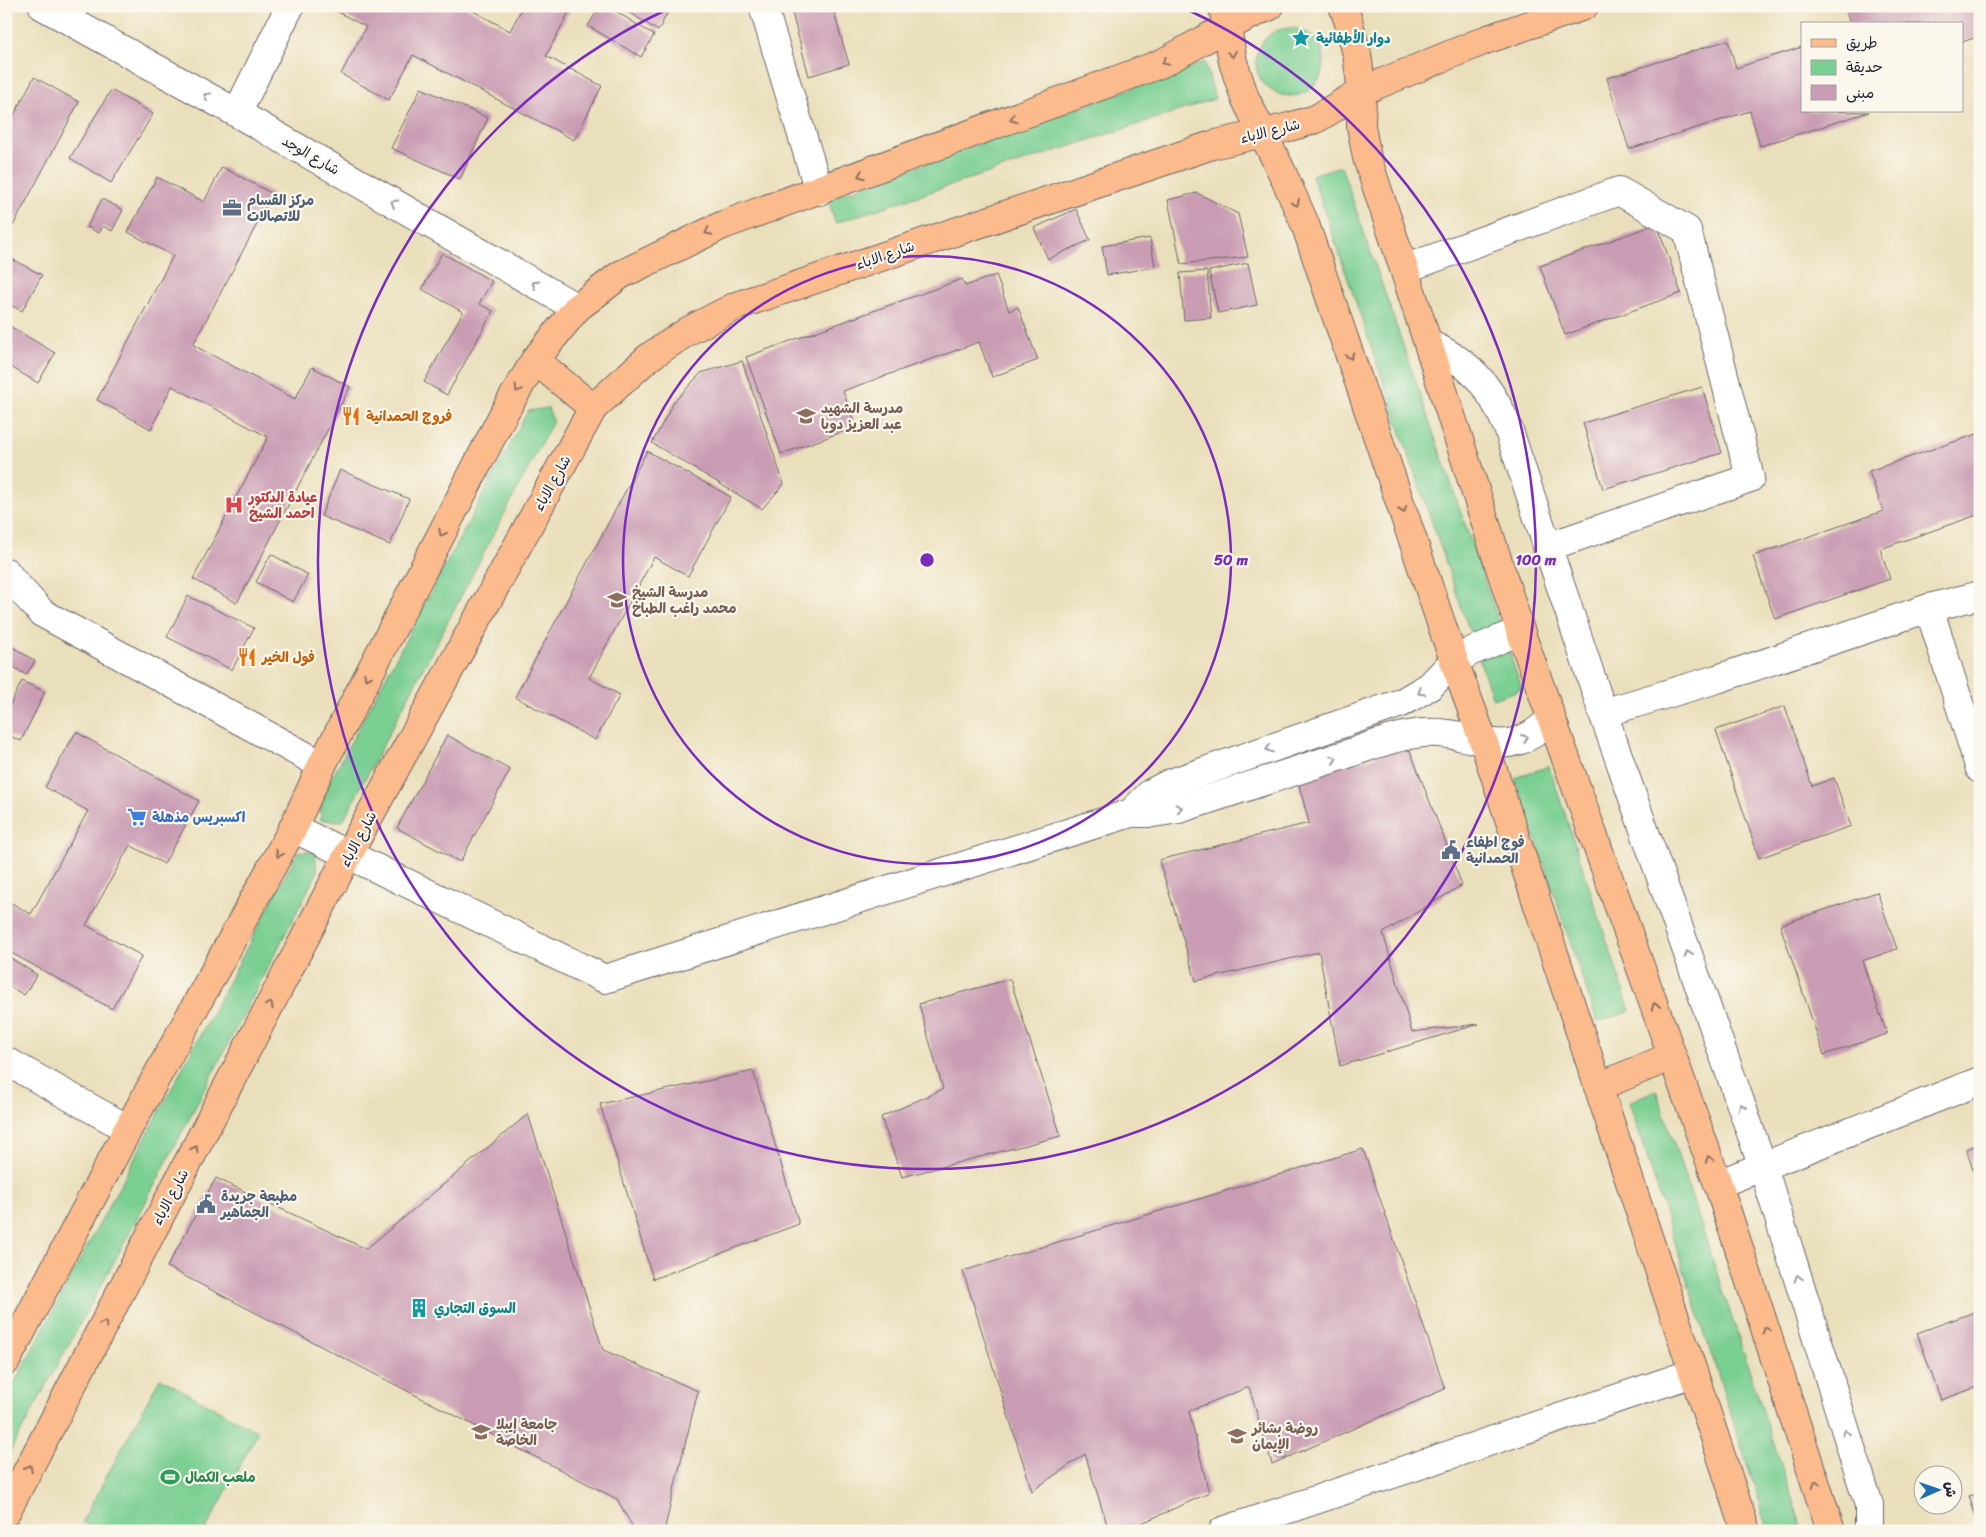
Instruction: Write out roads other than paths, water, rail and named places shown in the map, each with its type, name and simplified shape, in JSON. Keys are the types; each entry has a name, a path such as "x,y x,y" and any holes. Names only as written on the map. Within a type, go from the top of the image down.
{"main road":[{"path":"6,1360 128,1129 293,828 322,765 505,411 535,360 577,308 620,275 722,225 819,191 1160,64 1195,46 1226,16 1270,6"},
{"path":"1343,6 1357,54 1362,91 1361,126 1367,158 1521,633 1718,1184 1831,1531"},
{"name":"شارع الاباء","path":"6,1512 348,855 593,408 649,358 690,330 736,306 1203,148 1316,119 1362,91 1488,39 1584,6"},
{"path":"1226,16 1233,62 1245,98 1305,224 1454,661 1484,743 1746,1531"},
{"path":"535,360 593,408"},
{"path":"1598,1087 1672,1056"}],"street":[{"name":"شارع الوجد","path":"43,6 237,113 577,308"},
{"path":"237,113 290,6"},
{"path":"763,6 819,191"},
{"path":"1404,269 1619,192 1687,230 1750,478 1547,547"},
{"path":"1428,344 1450,354 1468,367 1485,384 1498,405 1508,428 1603,713 1763,1166 1869,1505 1868,1531"},
{"path":"6,572 42,613 322,765"},
{"path":"1603,713 1717,679 1929,608 1980,595"},
{"path":"1929,608 1980,769"},
{"path":"1131,813 1151,793 1168,784 1400,703 1430,686 1454,661 1489,642 1521,633"},
{"path":"293,828 605,979 1131,813 1153,813 1179,809 1405,736 1446,734 1484,743 1503,745 1522,741 1538,732 1551,719"},
{"path":"6,1061 128,1129"},
{"path":"1718,1184 1980,1080"},
{"path":"1223,1531 1693,1373"}],"place":[{"name":"دوار الأطفائية","path":"1301,38"},
{"name":"مركز القسام للاتصالات","path":"232,208"},
{"name":"فروج الحمدانية","path":"351,416"},
{"name":"مدرسة الشهيد عبد العزيز دوبا","path":"806,416"},
{"name":"عيادة الدكتور احمد الشيخ","path":"234,505"},
{"name":"مدرسة الشيخ محمد راغب الطباخ","path":"617,600"},
{"name":"فول الخير","path":"247,657"},
{"name":"اكسبريس مذهلة","path":"137,817"},
{"name":"فوج اطفاء الحمدانية","path":"1451,850"},
{"name":"مطبعة جريدة الجماهير","path":"206,1204"},
{"name":"السوق التجاري","path":"419,1308"},
{"name":"جامعة إيبلا الخاصة","path":"481,1432"},
{"name":"روضة بشائر الإيمان","path":"1237,1436"},
{"name":"ملعب الكمال","path":"170,1477"}]}
